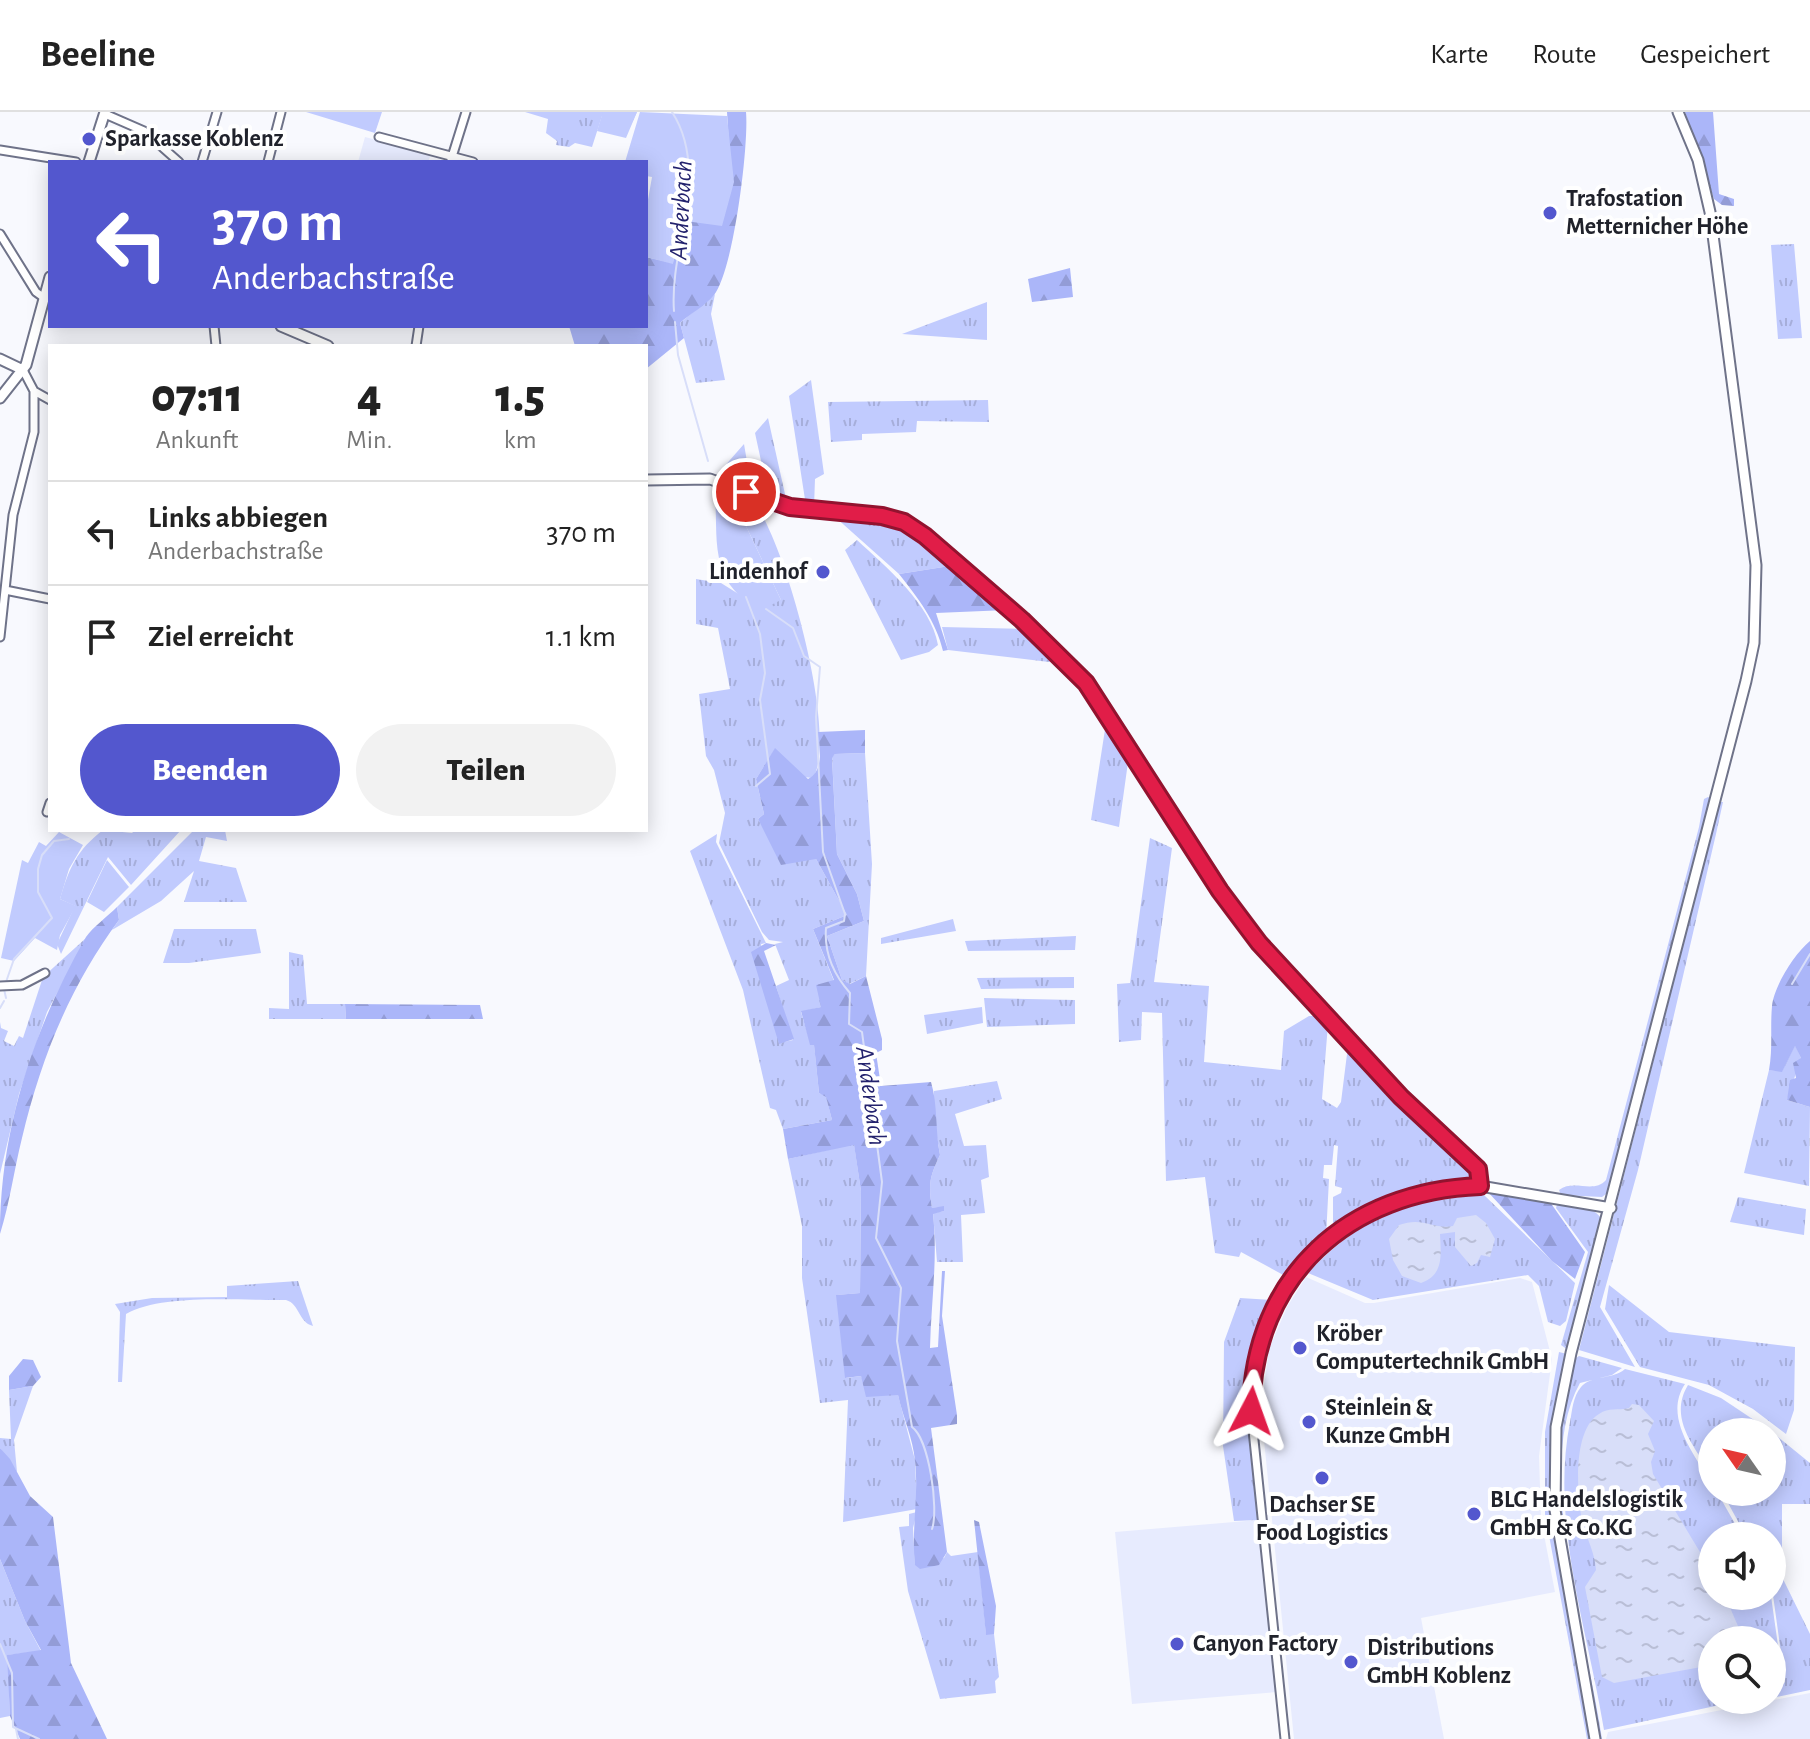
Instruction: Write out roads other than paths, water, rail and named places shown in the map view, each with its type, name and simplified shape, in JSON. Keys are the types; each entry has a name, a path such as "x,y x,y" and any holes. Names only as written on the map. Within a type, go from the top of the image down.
{"main road":[{"path":"1595,1739 1562,1557 1553,1469 1563,1388 1746,681 1757,604 1756,565 1710,212 1698,160 1678,112"},
{"path":"90,160 105,113"},
{"path":"95,146 96,160"},
{"path":"0,398 23,370 47,297"},
{"path":"286,328 323,344"},
{"path":"0,359 23,370"},
{"path":"648,480 710,479 790,507 895,519 932,541 1022,620 1086,683 1220,891 1259,943 1401,1097 1478,1169 1480,1186 1611,1208"}],"street":[{"path":"203,160 217,112"},
{"path":"269,160 281,112"},
{"path":"379,137 451,160 466,112"},
{"path":"105,113 144,131 177,160"},
{"path":"0,150 63,160"},
{"path":"0,234 32,287 47,297"},
{"path":"0,637 13,515 34,432 34,391 23,370"},
{"path":"34,391 48,399"},
{"path":"5,590 48,599"},
{"path":"0,986 22,985 45,973"},
{"path":"1285,1739 1251,1411 1254,1373 1268,1320 1299,1269 1347,1225 1382,1205 1415,1194 1480,1186"}],"water":[{"path":"1476,1215 1486,1223 1495,1239 1490,1257 1481,1255 1477,1263 1471,1266 1455,1247 1455,1232 1440,1234 1440,1263 1434,1275 1421,1283 1402,1276 1393,1260 1389,1239 1399,1225 1422,1222 1453,1226 1457,1218"},
{"path":"1632,1404 1639,1405 1654,1421 1648,1434 1655,1451 1651,1462 1653,1474 1698,1549 1698,1610 1731,1610 1738,1626 1698,1626 1698,1668 1614,1683 1602,1677 1585,1587 1596,1570 1581,1515 1579,1461 1585,1433 1591,1422 1603,1412 1629,1408"}],"waterway":[{"name":"Anderbach","path":"672,112 683,135 688,159 686,210 677,261 674,311"},
{"name":"Anderbach","path":"675,322 678,355 708,461"},
{"path":"746,597 760,634 765,673 760,700 770,774 756,786"},
{"name":"Anderbach","path":"766,609 793,628 804,656 820,667 816,717 823,852 845,914 844,921 826,928 828,955 839,979 850,993 849,1024 862,1032 882,1182 876,1238 901,1288 897,1341 912,1427 923,1445 931,1475 934,1506 932,1529"},
{"path":"6,982 14,959 52,918 38,892 38,869 42,855 54,841 69,839"},
{"path":"1792,984 1810,954"},
{"path":"4,989 6,998"},
{"path":"0,1008 4,1001"},
{"path":"0,1644 12,1673 13,1727 39,1739"},
{"path":"16,1729 18,1739"}],"place":[{"name":"Sparkasse Koblenz","path":"89,139"},
{"name":"Trafostation Metternicher Höhe","path":"1550,213"},
{"name":"Lindenhof","path":"823,572"},
{"name":"Kröber Computertechnik GmbH","path":"1300,1348"},
{"name":"Steinlein & Kunze GmbH","path":"1309,1422"},
{"name":"Dachser SE Food Logistics","path":"1322,1478"},
{"name":"BLG Handelslogistik GmbH & Co.KG","path":"1474,1514"},
{"name":"Canyon Factory","path":"1177,1644"},
{"name":"Distributions GmbH Koblenz","path":"1351,1662"}]}
